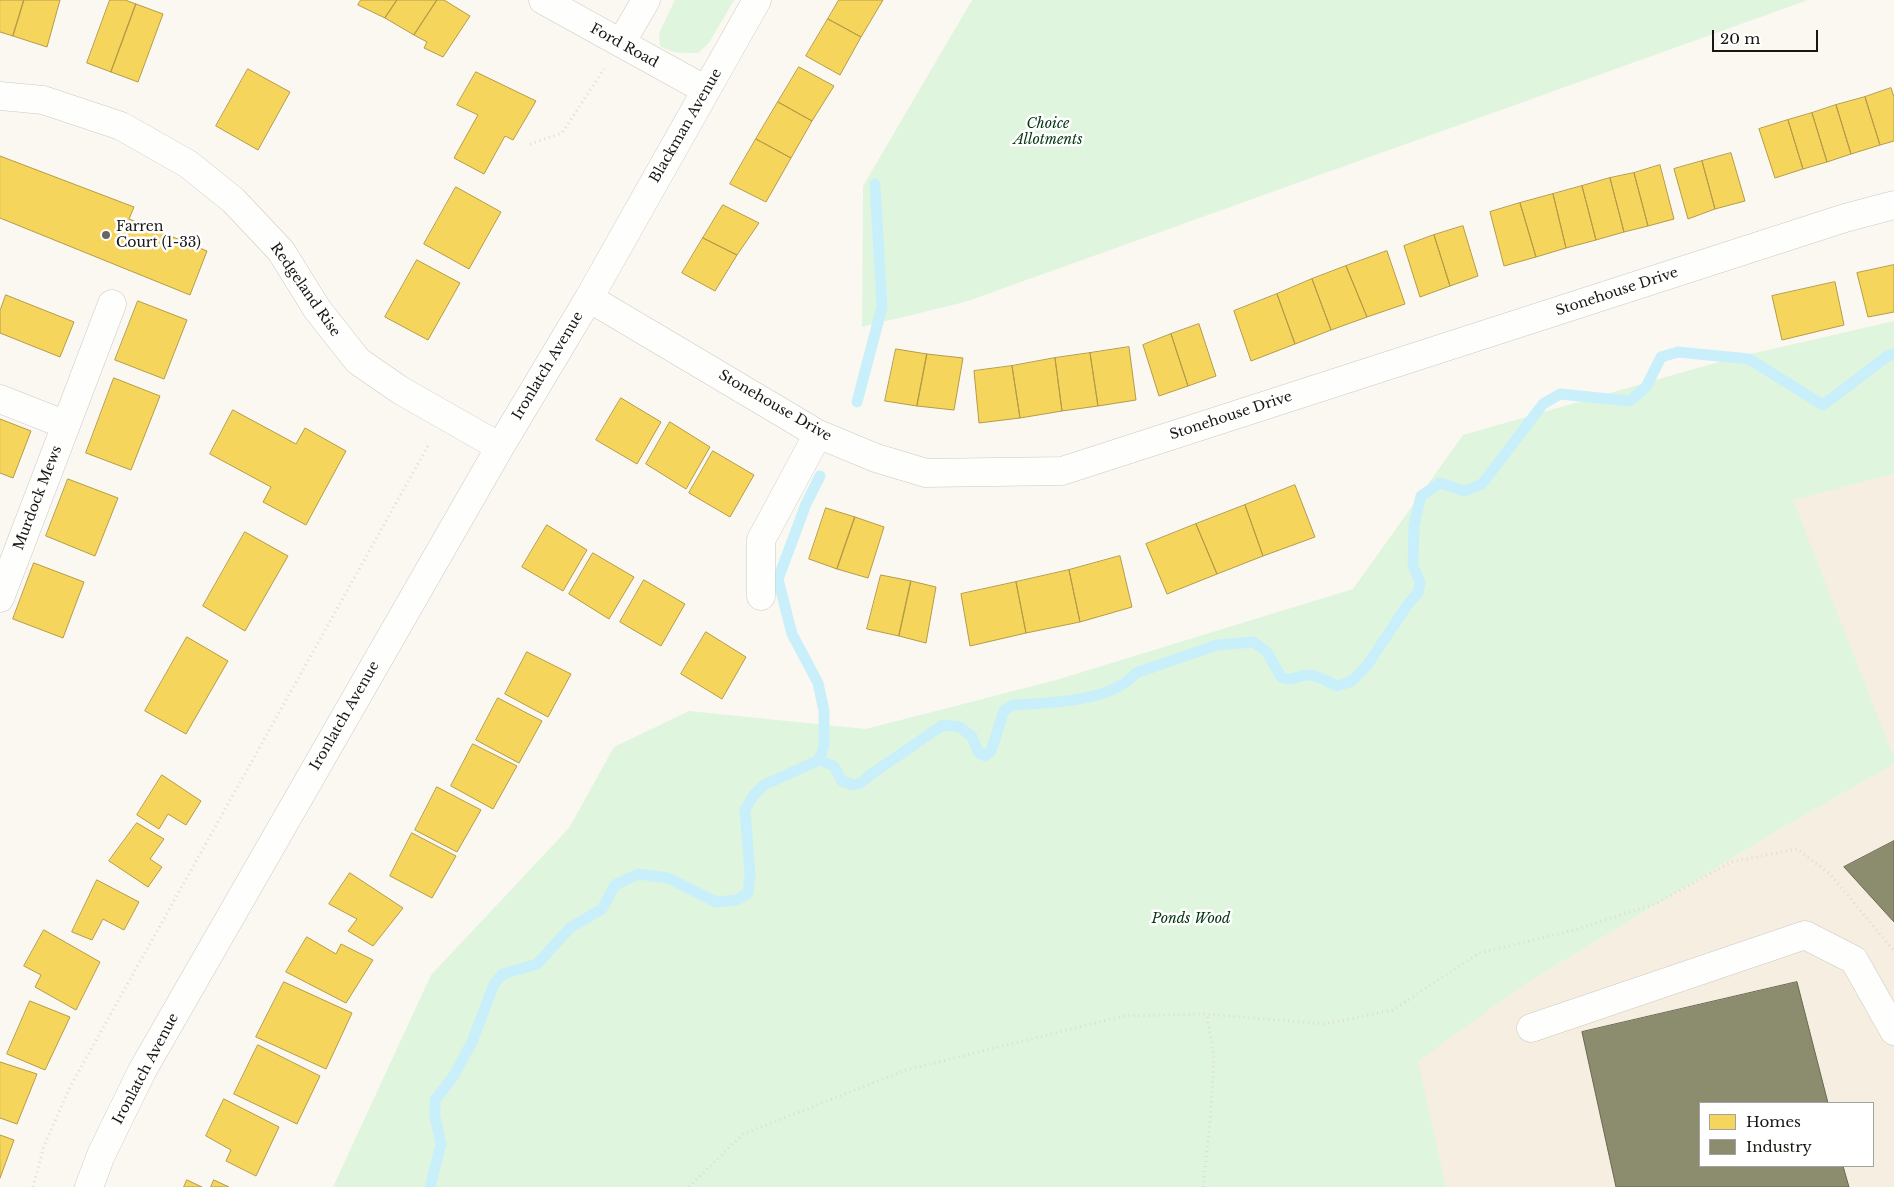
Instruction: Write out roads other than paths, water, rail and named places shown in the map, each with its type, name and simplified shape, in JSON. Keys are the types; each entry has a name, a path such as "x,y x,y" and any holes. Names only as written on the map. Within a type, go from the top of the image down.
{"street":[{"name":"Ford Road","path":"543,0 706,90"},
{"path":"621,43 646,0"},
{"name":"Blackman Avenue","path":"614,253 757,0"},
{"name":"Redgeland Rise","path":"0,96 43,100 121,126 188,164 232,200 281,251 317,309 358,361 400,390 500,447"},
{"name":"Stonehouse Drive","path":"589,298 818,434 876,458 926,473 1062,471 1845,218 1894,205"},
{"name":"Ironlatch Avenue","path":"89,1187 101,1155 142,1071 500,447 614,253"},
{"name":"Murdock Mews","path":"0,598 112,304"},
{"path":"0,399 66,425"},
{"path":"761,596 761,540 818,434"},
{"path":"1531,1028 1805,935 1854,960 1894,1030"}],"waterway":[{"path":"857,402 882,307 875,184"},
{"path":"430,1187 441,1144 435,1116 435,1100 453,1077 472,1042 494,984 503,974 537,964 570,928 602,909 615,885 638,874 668,878 716,902 737,900 748,893 750,874 745,810 753,796 764,785 819,760 834,766 842,781 853,785 861,783 943,725 960,727 972,737 978,752 985,756 991,751 1004,711 1013,705 1061,702 1096,695 1125,683 1136,673 1217,645 1254,642 1267,652 1281,677 1286,679 1309,675 1337,686 1352,681 1368,664 1408,604 1418,593 1420,582 1413,566 1414,525 1421,496 1440,483 1465,491 1482,484 1543,404 1560,394 1629,401 1646,387 1661,357 1678,352 1749,359 1823,405 1889,355 1894,355"},
{"path":"819,760 824,746 824,711 818,683 792,634 778,579 806,504 820,476"}],"place":[{"name":"Farren Court (1-33)","path":"106,235"}],"park label":[{"name":"Choice Allotments","path":"1048,132"},
{"name":"Ponds Wood","path":"1191,919"}]}
